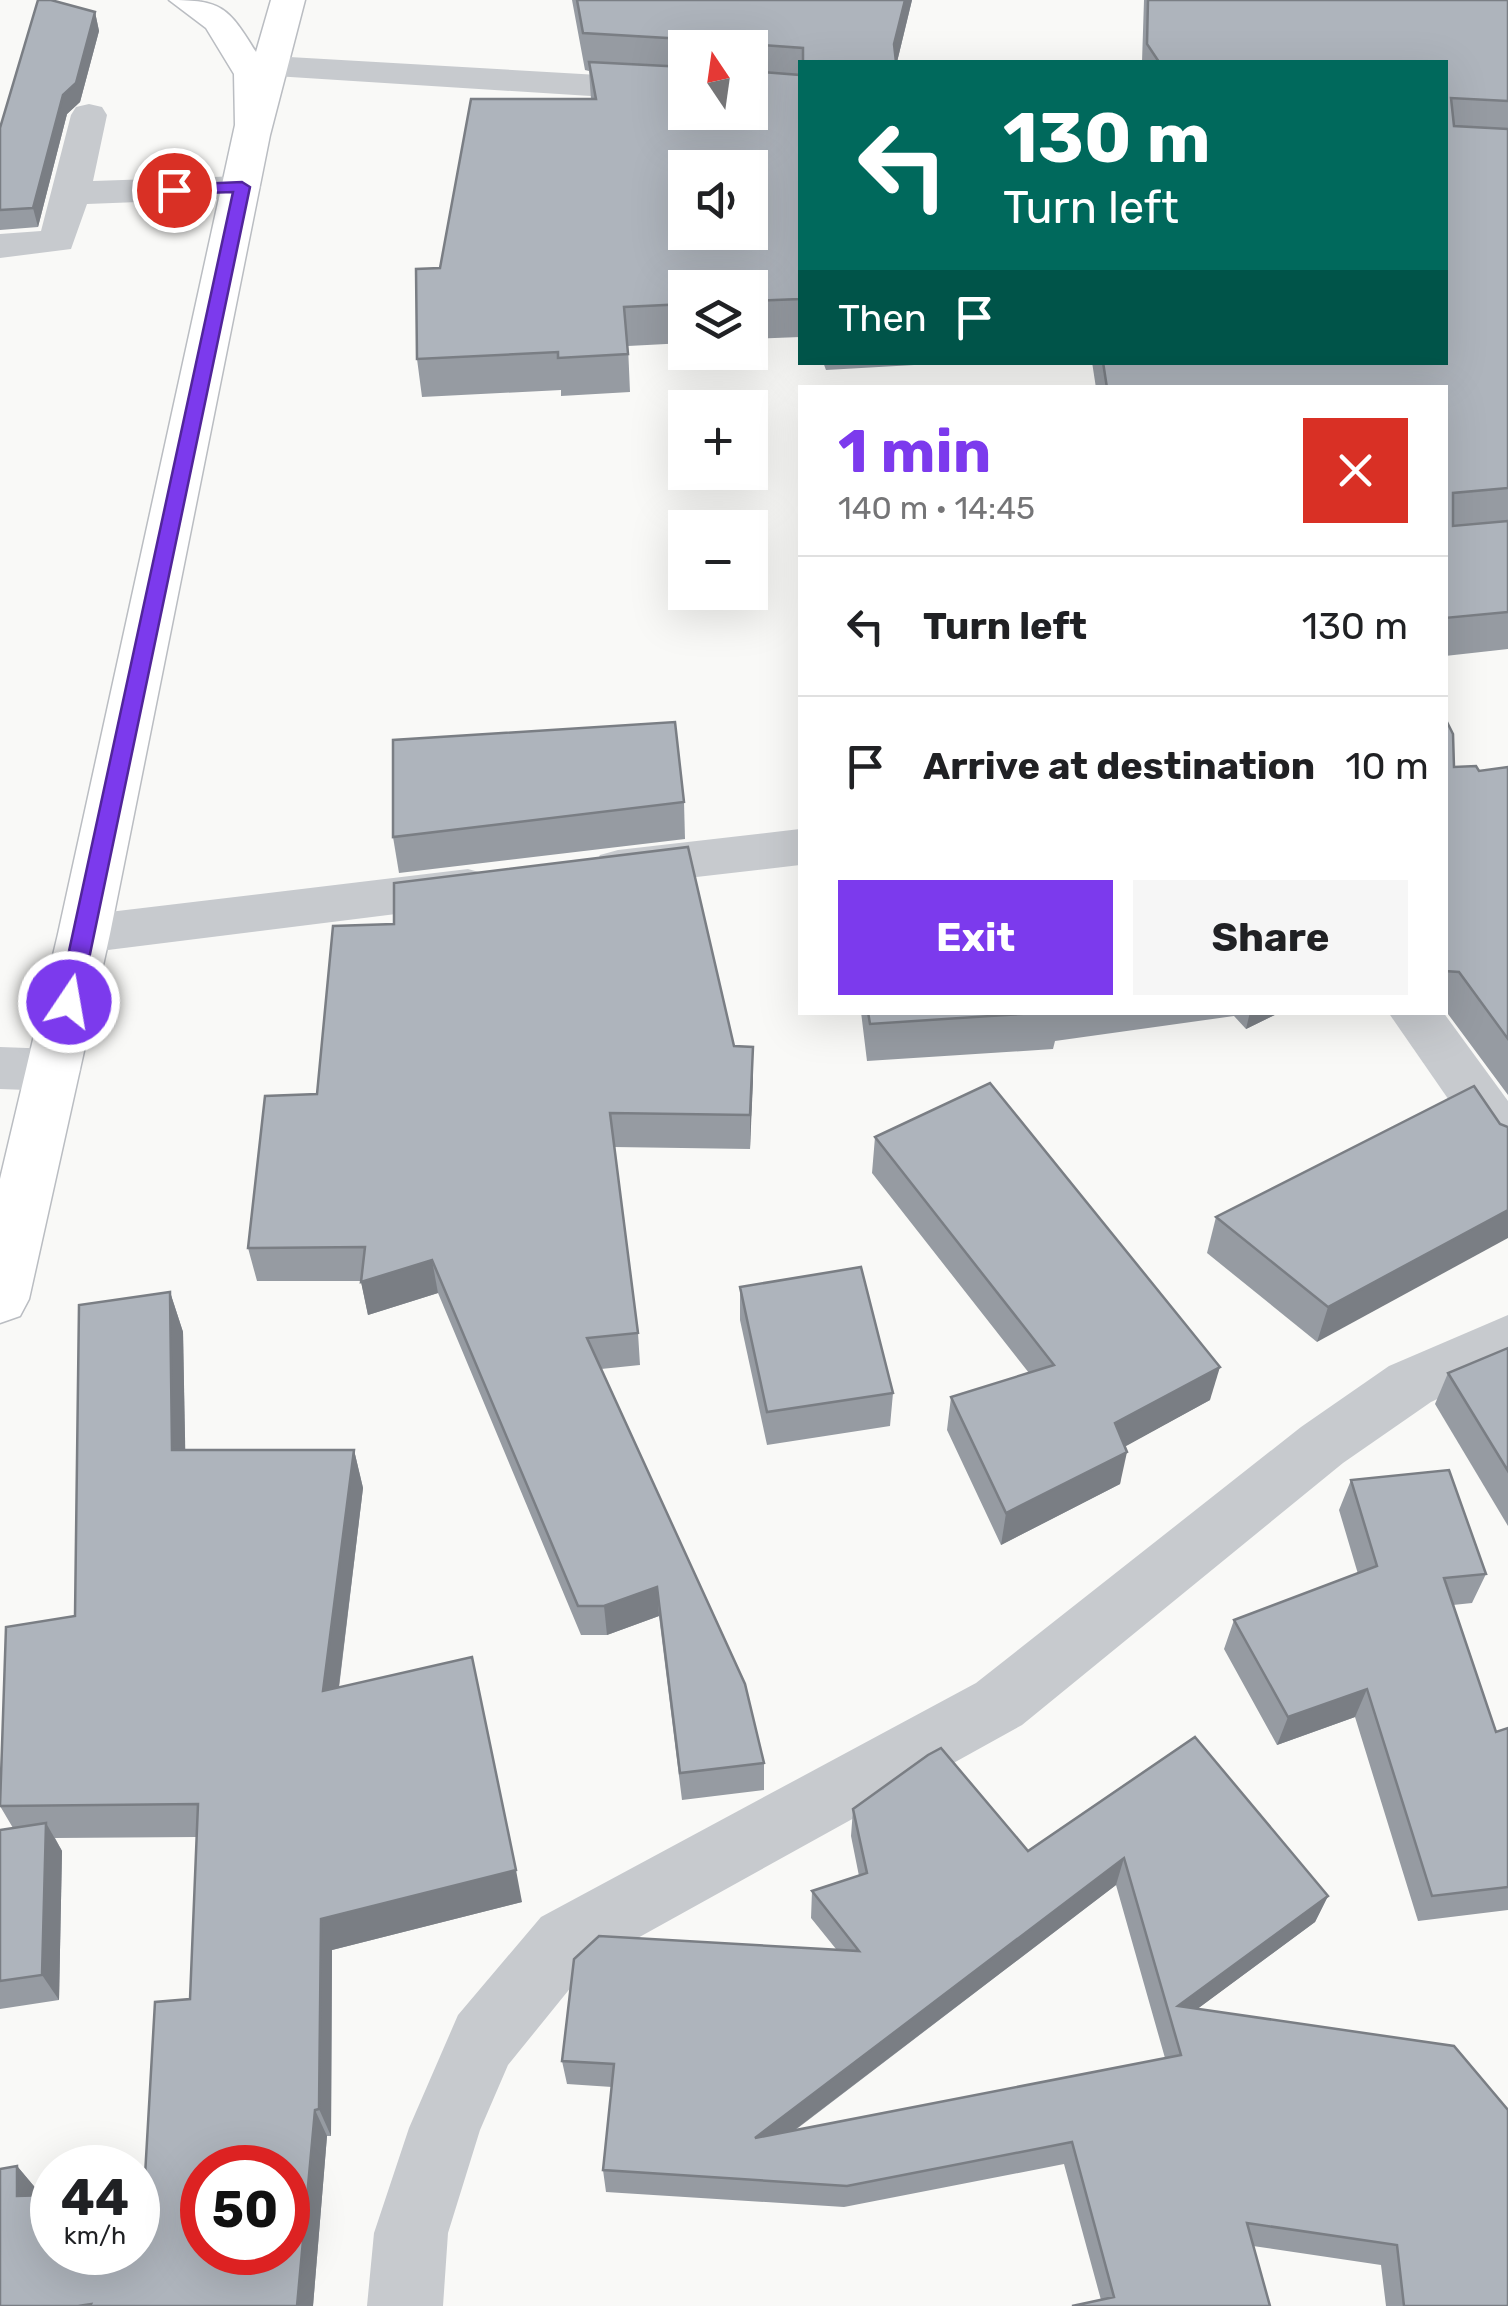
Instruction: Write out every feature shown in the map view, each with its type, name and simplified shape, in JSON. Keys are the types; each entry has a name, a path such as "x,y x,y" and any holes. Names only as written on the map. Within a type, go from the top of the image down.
{"main road":[{"path":"186,0 219,21 252,74 252,135"},
{"path":"0,1299 84,934 252,135 288,0"}],"street":[{"path":"272,67 668,89"},
{"path":"0,246 57,241 89,115"},
{"path":"71,193 242,187"},
{"path":"568,874 798,847"},
{"path":"84,934 510,882"},
{"path":"1416,1015 1508,1143"},
{"path":"0,1068 54,1070"},
{"path":"405,2306 411,2232 445,2128 483,2040 566,1942 999,1704 1322,1445 1410,1384 1508,1339"}],"building":[{"path":"38,0 95,12 76,83 63,95 33,208 0,210 0,128"},
{"path":"577,0 905,0 894,44 896,60 803,60 803,48 768,46 768,30 668,30 668,38 583,33"},
{"path":"1148,0 1508,0 1508,101 1451,98 1454,126 1508,129 1508,488 1453,493 1453,526 1508,521 1508,612 1448,618 1448,385 1107,385 1103,365 1448,365 1448,60 1158,60 1147,44"},
{"path":"589,62 668,66 668,130 768,130 768,72 798,75 798,299 768,300 768,270 668,270 668,305 624,307 628,354 558,358 558,352 417,359 416,269 440,268 471,99 596,99"},
{"path":"675,722 684,802 393,837 393,740"},
{"path":"1448,724 1453,734 1454,767 1476,766 1479,771 1508,767 1508,1039 1459,972 1448,971"},
{"path":"688,847 734,1046 753,1047 750,1115 610,1113 638,1333 587,1338 745,1684 764,1763 680,1773 657,1587 604,1606 578,1606 432,1260 361,1282 365,1247 248,1248 265,1096 317,1094 333,926 394,924 394,883"},
{"path":"868,1015 1005,1015 870,1024"},
{"path":"990,1083 1220,1367 1115,1423 1127,1452 1006,1513 951,1397 1054,1365 875,1137"},
{"path":"1474,1086 1500,1124 1508,1127 1508,1210 1328,1307 1216,1217"},
{"path":"861,1267 893,1393 767,1412 740,1287"},
{"path":"170,1292 172,1450 354,1450 323,1691 472,1657 516,1870 321,1919 319,2109 315,2110 310,2164 310,2145 180,2145 180,2275 300,2275 297,2306 0,2306 0,2169 17,2166 17,2196 30,2196 30,2275 160,2275 160,2145 147,2145 155,2002 190,1999 198,1804 0,1806 6,1627 75,1616 79,1305"},
{"path":"1508,1348 1508,1471 1448,1373"},
{"path":"1449,1470 1486,1574 1444,1578 1496,1732 1508,1728 1508,1887 1432,1896 1367,1689 1288,1717 1234,1620 1377,1566 1351,1480"},
{"path":"1195,1737 1328,1896 1178,2006 1454,2046 1508,2110 1508,2306 1404,2306 1397,2245 1247,2223 1270,2306 1072,2306 1114,2297 1072,2142 847,2186 603,2170 614,2064 562,2061 574,1959 599,1936 859,1951 812,1891 867,1873 853,1809 941,1748 1028,1851","holes":["1124,1858 1181,2055 755,2138"]},
{"path":"46,1823 42,1975 0,1981 0,1830"}],"route":[{"path":"69,1002 242,187 174,190"}]}
